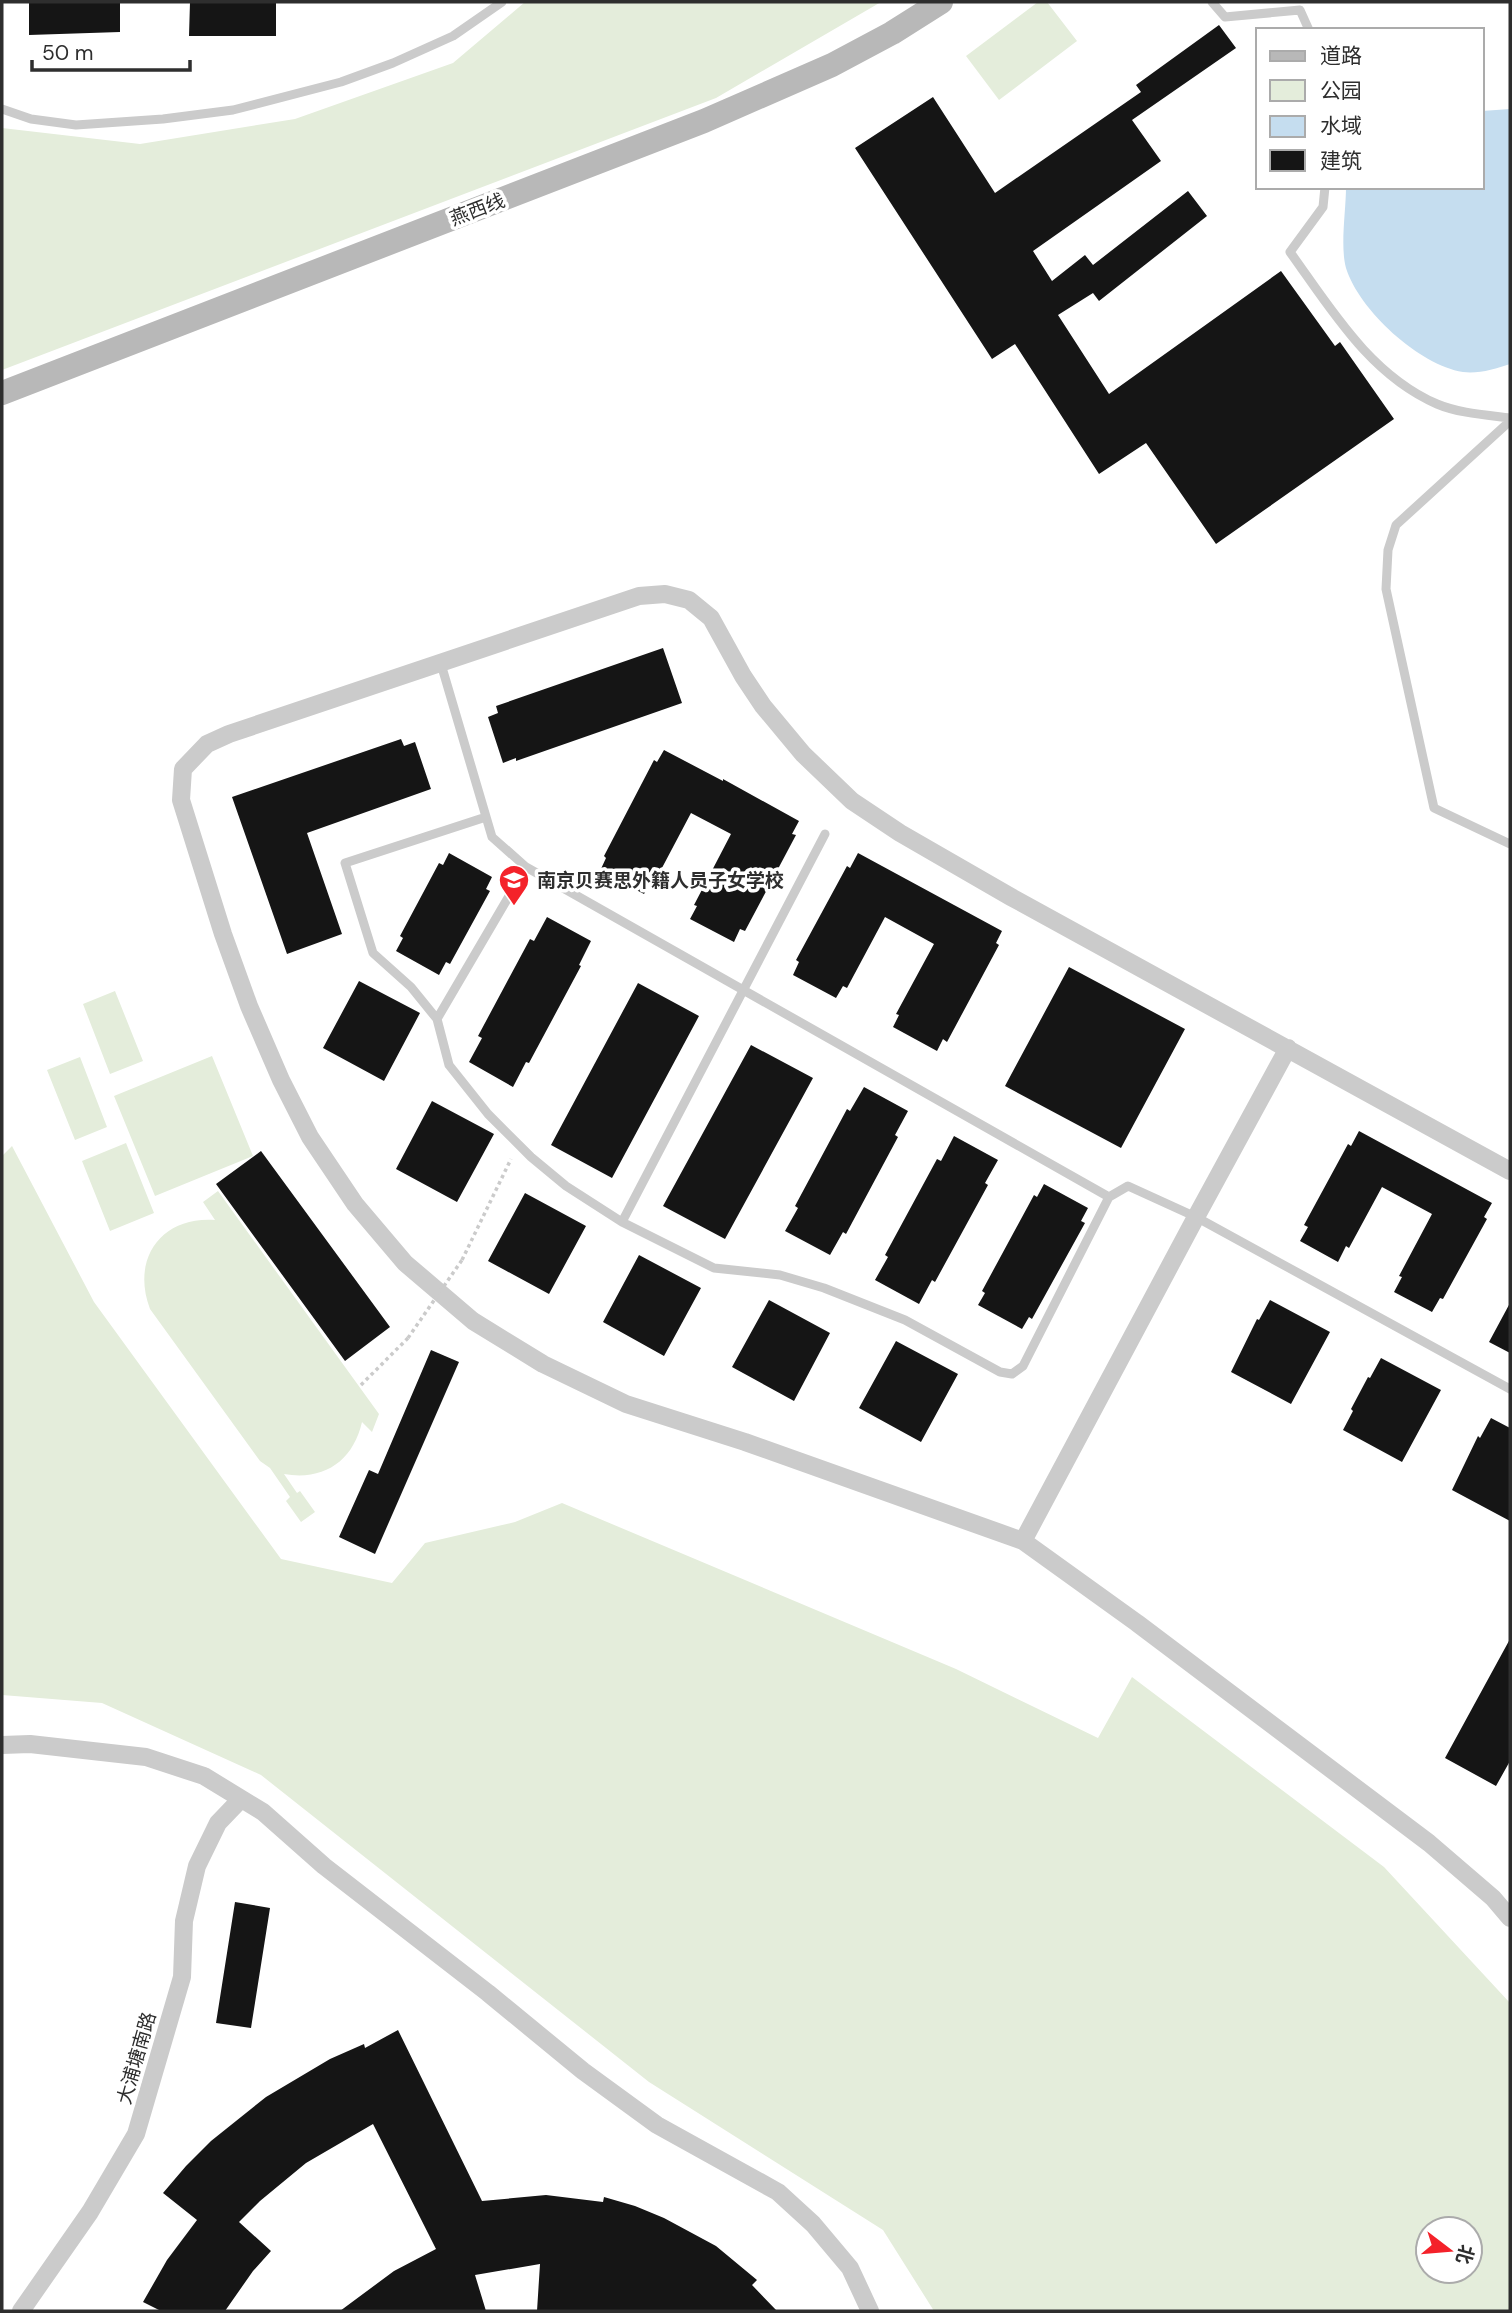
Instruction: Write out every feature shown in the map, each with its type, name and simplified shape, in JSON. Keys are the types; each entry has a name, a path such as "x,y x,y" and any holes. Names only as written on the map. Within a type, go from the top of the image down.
{"main road":[{"name":"燕西线","path":"2,393 704,121 832,65 942,2"}],"street":[{"path":"1510,1171 1011,897 900,833 852,801 803,754 779,725 743,676 711,618 689,600 665,594 639,596 229,734 207,744 183,769 181,800 223,934 249,1006 281,1080 310,1137 355,1204 405,1263 472,1321 543,1364 626,1404 745,1442 1023,1541 1137,1623 1429,1843 1493,1898 1510,1918"},
{"path":"1023,1541 1289,1048"},
{"path":"2,1745 30,1744 146,1757 204,1776 263,1812 324,1866 488,1993 583,2071 657,2125 778,2192 813,2224 850,2268 870,2311"},
{"name":"大浦塘南路","path":"21,2311 90,2212 136,2134 182,1978 184,1922 197,1866 218,1822 241,1798"}],"lane":[{"path":"2,109 30,119 76,125 163,119 233,110 341,82 393,63 453,36 502,2"},
{"path":"1212,2 1225,17 1300,10 1308,28"},
{"path":"1325,189 1323,206 1290,253 1351,336 1391,375 1437,404 1510,420"},
{"path":"1510,420 1396,525 1388,550 1386,589 1434,808 1510,844"},
{"path":"440,664 492,837 526,867 1109,1197"},
{"path":"486,817 345,863 373,953 411,987 437,1019 449,1065 488,1114 566,1186 622,1222 714,1268 780,1275 824,1288 905,1320 1000,1372 1012,1374 1023,1366 1109,1197 1128,1186 1196,1217 1510,1388"},
{"path":"622,1222 825,834"},
{"path":"437,1019 526,867"}],"path":[{"path":"361,1385 408,1338 462,1260 518,1144"}],"green space":[{"path":"525,2 881,2 716,98 2,370 2,128 140,144 295,119 453,63"},
{"path":"1038,2 1047,2 1077,41 999,100 966,56"},
{"path":"115,991 143,1061 110,1074 83,1004"},
{"path":"212,1056 253,1156 155,1196 114,1096"},
{"path":"80,1057 107,1127 75,1140 47,1070"},
{"path":"126,1143 154,1213 110,1231 82,1161"},
{"path":"12,1146 94,1302 281,1559 392,1583 425,1543 515,1522 562,1503 956,1669 1098,1738 1132,1677 1384,1867 1510,2003 1510,2311 934,2311 883,2230 649,2082 261,1775 102,1703 2,1695 2,1156"},
{"path":"218,1191 379,1414 372,1432 362,1422 352,1448 335,1465 312,1474 284,1474 315,1512 301,1522 286,1501 290,1497 270,1468 260,1461 150,1309 145,1291 148,1258 155,1244 179,1225 215,1220 203,1202"}],"water":[{"path":"1510,109 1510,364 1481,372 1463,372 1428,359 1410,347 1377,318 1353,284 1346,268 1343,249 1346,189 1484,189 1484,111"}],"building":[{"path":"29,2 120,2 120,32 29,35"},
{"path":"190,2 276,2 276,36 189,36"},
{"path":"1219,25 1236,48 1132,120 1161,161 1033,251 1052,281 1085,255 1093,265 1188,191 1207,216 1099,301 1093,293 1058,315 1109,394 1281,271 1335,346 1340,342 1394,419 1216,544 1146,443 1099,474 1015,344 992,359 855,148 933,97 995,193 1141,92 1136,85"},
{"path":"663,648 682,703 516,761 516,758 503,763 488,717 498,713 496,706"},
{"path":"401,739 404,746 415,742 431,789 307,833 342,934 287,954 232,797"},
{"path":"664,750 799,821 792,834 796,835 745,931 740,929 734,942 690,919 697,906 694,905 731,834 691,813 654,883 651,882 644,894 600,871 606,858 604,856 654,760 657,762"},
{"path":"449,853 492,877 486,889 490,891 450,964 446,962 439,975 396,951 403,938 400,936 439,863 443,865"},
{"path":"858,853 1002,931 996,943 999,945 947,1042 943,1039 937,1051 893,1027 899,1015 896,1014 934,944 885,917 847,988 843,986 836,998 793,975 799,962 796,960 847,866 850,868"},
{"path":"547,917 591,941 579,965 581,966 529,1063 526,1062 513,1087 469,1062 482,1038 478,1036 530,939 534,941"},
{"path":"1069,967 1185,1029 1121,1148 1005,1086"},
{"path":"359,981 420,1013 384,1081 323,1048"},
{"path":"638,983 699,1016 612,1178 551,1145"},
{"path":"751,1045 813,1078 725,1239 663,1206"},
{"path":"864,1087 908,1111 895,1135 898,1137 846,1234 843,1232 830,1255 785,1231 798,1208 795,1206 847,1109 850,1111"},
{"path":"432,1101 494,1134 457,1202 396,1169"},
{"path":"1359,1131 1492,1203 1484,1217 1487,1219 1443,1299 1440,1298 1432,1312 1394,1292 1402,1277 1399,1276 1432,1214 1382,1187 1349,1248 1346,1246 1338,1262 1300,1241 1308,1227 1304,1225 1348,1144 1351,1146"},
{"path":"954,1136 998,1160 985,1183 988,1185 935,1282 932,1280 919,1304 875,1280 888,1257 885,1255 937,1159 941,1161"},
{"path":"261,1151 390,1327 345,1361 216,1184"},
{"path":"1044,1184 1088,1208 1081,1221 1085,1223 1032,1319 1029,1317 1022,1329 978,1305 985,1293 982,1291 1034,1195 1037,1197"},
{"path":"525,1193 586,1226 549,1294 488,1261"},
{"path":"639,1255 701,1288 664,1356 603,1322"},
{"path":"769,1300 830,1333 794,1401 732,1367"},
{"path":"1270,1300 1330,1332 1291,1404 1231,1372 1257,1319 1259,1320"},
{"path":"1510,1303 1510,1353 1489,1342"},
{"path":"896,1341 958,1374 921,1442 859,1408"},
{"path":"431,1350 459,1362 375,1554 339,1537 369,1470 378,1474"},
{"path":"1381,1358 1441,1390 1402,1462 1343,1430 1353,1411 1351,1409"},
{"path":"1491,1418 1510,1428 1510,1521 1452,1490 1478,1436 1480,1438"},
{"path":"1510,1639 1510,1761 1496,1786 1445,1758"},
{"path":"235,1902 270,1908 251,2028 216,2023"},
{"path":"398,2030 482,2201 546,2195 603,2202 604,2197 635,2206 716,2246 757,2280 752,2285 777,2311 537,2311 540,2264 475,2275 486,2311 340,2311 394,2271 436,2249 373,2124 306,2163 239,2222 271,2251 253,2271 225,2311 161,2311 143,2302 167,2260 197,2220 163,2193 186,2166 211,2141 266,2097 330,2059 364,2044 365,2048"}],"place":[{"name":"南京贝赛思外籍人员子女学校","path":"514,907"}]}
